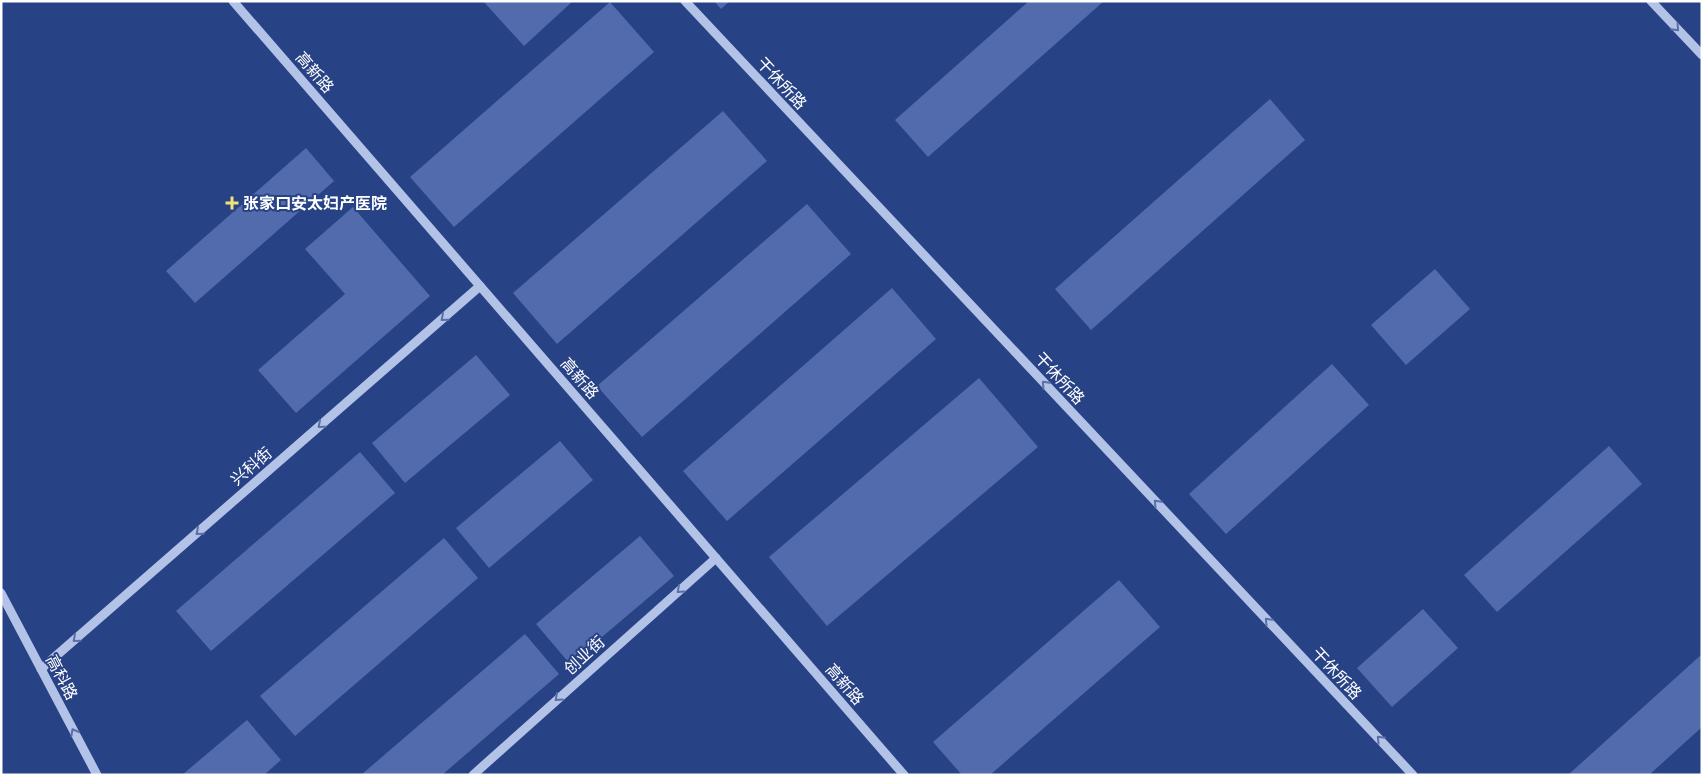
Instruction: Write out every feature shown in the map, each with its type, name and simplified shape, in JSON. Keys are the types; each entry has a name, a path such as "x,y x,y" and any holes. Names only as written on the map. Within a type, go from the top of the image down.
{"street":[{"name":"高新路","path":"233,1 904,775"},
{"name":"干休所路","path":"685,1 1413,775"},
{"path":"1651,1 1702,56"},
{"name":"兴科街","path":"41,669 480,286"},
{"name":"创业街","path":"473,775 716,558"},
{"name":"高科路","path":"1,593 97,775"}],"building":[{"path":"483,1 573,1 524,46"},
{"path":"714,1 730,1 721,9"},
{"path":"1029,1 1104,1 928,157 895,120"},
{"path":"610,2 654,52 454,227 410,177"},
{"path":"1270,99 1305,140 1091,330 1055,289"},
{"path":"723,111 767,161 557,344 513,293"},
{"path":"306,148 334,181 195,303 166,271"},
{"path":"807,204 851,254 642,437 597,386"},
{"path":"353,207 430,296 296,413 258,370 345,294 305,249"},
{"path":"1435,269 1470,309 1406,365 1371,325"},
{"path":"892,288 936,339 727,521 683,471"},
{"path":"476,355 510,395 405,483 372,443"},
{"path":"1332,364 1369,405 1226,534 1189,494"},
{"path":"979,378 1038,447 827,626 769,557"},
{"path":"560,441 593,480 489,568 456,528"},
{"path":"1609,446 1642,484 1497,612 1464,575"},
{"path":"360,452 395,493 211,651 176,611"},
{"path":"640,536 674,576 570,664 536,624"},
{"path":"444,538 478,578 295,736 260,696"},
{"path":"1119,580 1160,627 990,775 962,775 933,742"},
{"path":"1423,609 1458,648 1392,707 1357,668"},
{"path":"525,634 559,674 442,775 361,775"},
{"path":"1702,654 1702,727 1649,775 1568,775"},
{"path":"247,720 281,760 264,775 182,775"}],"place":[{"name":"张家口安太妇产医院","path":"232,203"}]}
